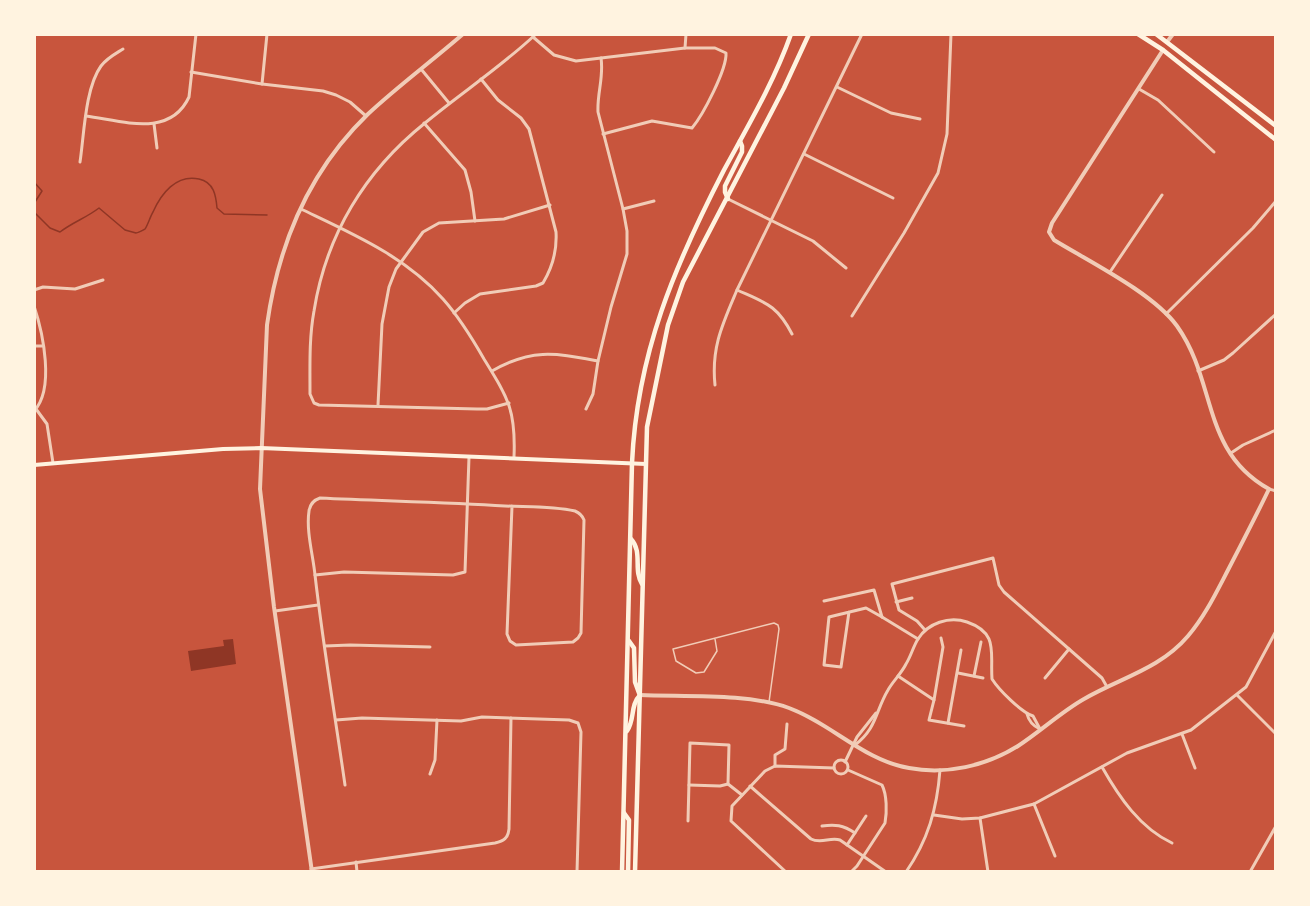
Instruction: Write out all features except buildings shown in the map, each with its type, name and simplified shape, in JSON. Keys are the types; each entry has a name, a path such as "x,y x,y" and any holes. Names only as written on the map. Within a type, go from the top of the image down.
{"main road":[{"path":"622,872 634,428 655,326 670,283 692,235 768,88 791,34"},
{"path":"635,872 647,427 668,325 683,282 728,199 799,59 809,34"},
{"path":"1138,34 1163,50 1275,140"},
{"path":"1156,34 1275,126"},
{"path":"728,199 725,186 742,152 740,141"},
{"path":"34,465 223,449 261,448 646,464"},
{"path":"631,539 637,547 638,574 643,585"},
{"path":"628,641 634,648 635,682 640,695"},
{"path":"626,733 631,726 634,702 640,695"},
{"path":"624,813 629,820 628,872"}],"street":[{"path":"86,116 154,124 172,118 180,112 189,96 196,34"},
{"path":"262,84 267,34"},
{"path":"463,34 366,116 326,165 301,208 281,257 270,304 267,325 260,489 311,870 495,843 505,839 509,829 511,718"},
{"path":"685,48 686,34"},
{"path":"715,385 713,363 720,329 862,34"},
{"path":"852,316 938,173 947,134 951,34"},
{"path":"1173,34 1052,224 1050,235 1054,240 1144,296 1166,314 1185,340 1229,454 1247,475 1275,491"},
{"path":"509,403 487,409 477,409 319,405 314,403 310,394 314,310 326,260 339,227 360,191 392,152 424,123 535,36 551,53 562,59 576,61 685,48 715,48 726,52 723,68 711,95 692,128 652,121 603,134"},
{"path":"80,162 92,87 100,67 110,56 123,49"},
{"path":"586,409 593,394 611,307 627,254 627,231 623,209 597,103 603,73 601,58"},
{"path":"421,69 449,103"},
{"path":"191,72 323,91 350,102 366,116"},
{"path":"454,313 480,294 543,283 557,240 529,129 521,118 498,100 481,79"},
{"path":"837,87 891,113 920,119"},
{"path":"1139,89 1158,100 1214,152"},
{"path":"424,123 465,170 475,221"},
{"path":"154,124 157,148"},
{"path":"804,154 893,198"},
{"path":"1109,274 1162,195"},
{"path":"728,199 813,241 846,268"},
{"path":"623,209 654,201"},
{"path":"1166,314 1246,236 1275,201"},
{"path":"378,405 384,308 390,283 400,262 423,232 449,222 504,219 550,205"},
{"path":"301,208 400,262 421,278 454,313 492,371 509,403 514,424 513,457"},
{"path":"34,290 43,287 75,289 103,280"},
{"path":"737,290 775,308 785,320 792,334"},
{"path":"34,306 43,346 44,393 35,410 47,424 53,464"},
{"path":"1198,371 1224,360 1275,314"},
{"path":"34,346 43,346"},
{"path":"492,371 522,357 541,354 561,354 598,361"},
{"path":"1229,454 1275,430"},
{"path":"315,575 344,572 453,575 465,572 470,455"},
{"path":"640,695 752,699 769,702 800,713 876,759 926,771 956,770 990,760 1018,746 1069,708 1162,660 1194,629 1214,597 1269,489"},
{"path":"345,785 318,605 309,512 314,500 320,498 468,503 512,506 574,511 581,514 584,520 581,633 573,642 516,645 510,641 507,634 512,506"},
{"path":"926,630 917,621 899,610 892,584 993,558 999,585 1004,592 1102,678 1107,687"},
{"path":"824,601 874,590 882,617"},
{"path":"897,602 912,598"},
{"path":"275,611 318,605"},
{"path":"849,612 841,667 824,665 829,617 849,612 866,608 918,639"},
{"path":"845,762 861,731 876,713 888,690 905,667 918,639 926,630 939,622 953,619 967,622 981,630 987,637 993,651 992,679 1002,692 1027,714 1034,726 1040,729"},
{"path":"934,815 962,819 980,818 1034,804 1127,753 1198,726 1237,695 1250,681 1275,631"},
{"path":"941,638 943,646 929,720 964,726"},
{"path":"974,676 981,642"},
{"path":"325,646 430,647"},
{"path":"1045,678 1069,649"},
{"path":"948,723 961,650"},
{"path":"958,673 983,678"},
{"path":"898,676 934,700"},
{"path":"1237,695 1275,734"},
{"path":"854,746 866,735 876,720 876,713"},
{"path":"336,720 362,718 461,721 482,717 569,720 578,723 582,732 577,872"},
{"path":"430,774 435,760 437,720"},
{"path":"774,766 775,755 785,749 787,724"},
{"path":"861,731 866,735"},
{"path":"1182,734 1195,768"},
{"path":"688,821 690,743 729,745 728,784"},
{"path":"834,768 838,761 845,762 848,770"},
{"path":"786,872 731,821 732,806 765,771 774,766 834,768 839,774 845,774 848,770"},
{"path":"1102,767 1123,801 1152,831 1172,843"},
{"path":"848,770 879,783 885,793 886,820 864,856 851,872"},
{"path":"906,872 920,852 934,815 940,770"},
{"path":"728,784 742,795"},
{"path":"689,785 728,784"},
{"path":"750,786 811,839 817,841 837,839 886,872"},
{"path":"1034,804 1055,856"},
{"path":"847,845 866,816"},
{"path":"980,818 988,872"},
{"path":"822,826 834,824 855,833"},
{"path":"1250,872 1275,828"},
{"path":"356,862 357,872"}],"lane":[{"path":"715,639 717,651 704,672 696,673 676,662 673,649 774,623 778,625 769,702"}],"shaded area":[{"path":"233,639 236,664 191,671 188,651 224,646 223,640"}],"waterway":[{"path":"34,212 50,228 60,232 99,208 125,230 137,233 145,229 165,192 176,182 191,178 199,179 211,186 217,208 224,214 267,215"},
{"path":"34,182 42,191 35,202 34,209"}]}
